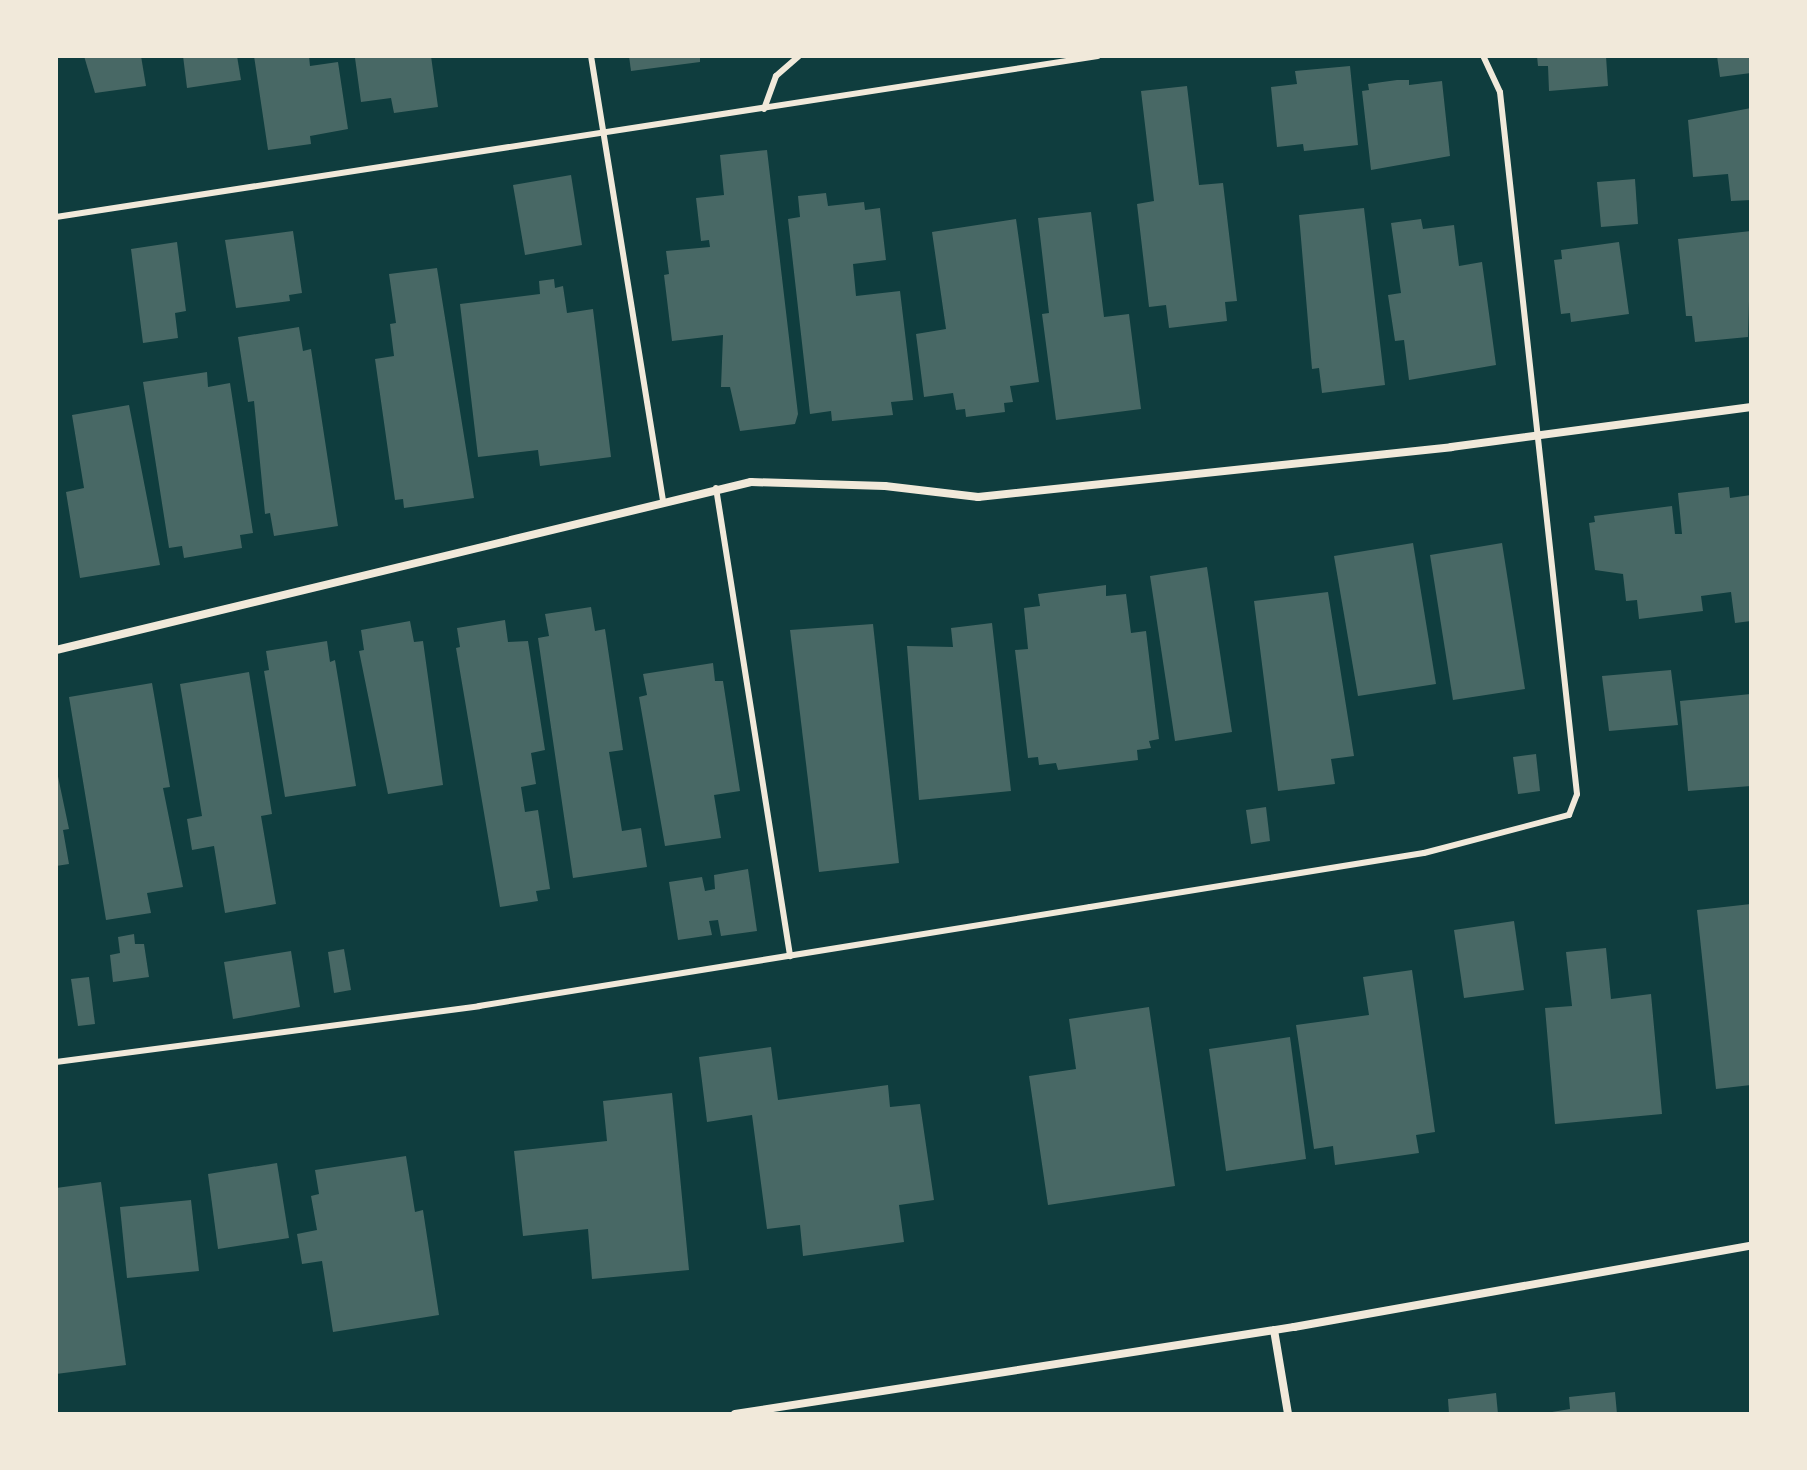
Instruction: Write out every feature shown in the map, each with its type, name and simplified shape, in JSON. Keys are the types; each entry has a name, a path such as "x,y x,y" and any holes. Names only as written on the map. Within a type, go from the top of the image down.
{"street":[{"path":"56,650 663,500 751,482 885,486 978,497 1535,437 1751,407"},
{"path":"735,1414 1274,1330 1751,1246"},
{"path":"1274,1330 1288,1414"}],"lane":[{"path":"591,56 663,500"},
{"path":"764,109 776,76 799,56"},
{"path":"56,217 1098,56"},
{"path":"56,1062 479,1006 1424,853 1569,815 1577,794 1535,437 1500,92 1483,56"},
{"path":"716,488 790,956"}],"building":[{"path":"84,56 141,56 146,86 95,93"},
{"path":"183,56 237,56 241,80 187,88"},
{"path":"254,56 309,56 310,66 338,62 348,129 310,136 311,144 268,150"},
{"path":"431,56 438,107 394,113 391,98 361,102 355,58"},
{"path":"629,56 700,56 700,62 631,71"},
{"path":"1537,56 1606,56 1608,86 1549,91 1548,66 1538,66"},
{"path":"1717,56 1751,56 1751,73 1720,77"},
{"path":"1350,66 1358,145 1304,151 1303,144 1277,147 1271,87 1297,84 1295,71"},
{"path":"1409,80 1409,85 1442,81 1450,156 1371,170 1362,91 1369,90 1368,84"},
{"path":"1187,86 1199,185 1223,183 1237,301 1225,302 1227,321 1169,328 1166,305 1149,307 1137,204 1154,201 1141,91"},
{"path":"1751,108 1751,200 1731,201 1728,174 1693,177 1688,120"},
{"path":"767,150 798,414 795,424 740,431 730,387 721,387 723,335 672,341 664,275 669,274 666,251 710,247 709,240 701,241 696,198 724,195 720,155"},
{"path":"571,175 582,245 525,255 513,185"},
{"path":"1635,179 1638,224 1601,227 1597,182"},
{"path":"826,193 828,206 864,202 865,210 880,208 886,260 853,264 856,296 900,291 913,400 891,402 893,415 832,421 831,411 810,414 788,219 800,217 798,196"},
{"path":"1364,208 1385,385 1322,393 1319,368 1312,369 1299,215"},
{"path":"1091,212 1104,317 1129,314 1141,409 1056,420 1042,314 1049,313 1038,218"},
{"path":"1016,219 1039,382 1010,386 1013,402 1004,403 1005,412 966,417 965,409 956,410 953,393 924,397 916,334 946,329 932,232"},
{"path":"1421,219 1423,229 1454,225 1459,266 1482,262 1496,365 1409,380 1404,340 1395,341 1388,295 1401,293 1391,223"},
{"path":"293,231 302,293 289,295 290,301 236,308 225,240"},
{"path":"1751,231 1748,337 1695,342 1692,316 1686,316 1678,239"},
{"path":"177,242 186,311 175,313 178,338 143,343 131,249"},
{"path":"1619,242 1629,314 1571,322 1570,313 1561,314 1554,260 1562,259 1561,250"},
{"path":"437,268 474,498 404,508 403,499 395,500 375,359 394,356 390,324 396,323 389,274"},
{"path":"554,279 555,288 563,286 567,313 593,309 611,457 540,466 538,450 478,457 460,304 540,294 539,281"},
{"path":"299,327 303,351 311,349 338,526 274,536 270,513 265,514 254,401 248,402 238,337"},
{"path":"207,372 208,387 230,383 253,533 240,535 242,548 184,558 182,546 169,548 143,382"},
{"path":"129,405 160,565 80,578 66,492 84,488 72,415"},
{"path":"1729,487 1730,498 1751,495 1751,621 1735,623 1731,592 1701,596 1703,611 1639,619 1637,600 1626,601 1623,574 1595,570 1589,523 1595,522 1594,516 1672,506 1675,534 1682,534 1678,493"},
{"path":"1413,543 1436,684 1358,696 1334,556"},
{"path":"1502,543 1525,689 1453,700 1430,555"},
{"path":"1207,567 1232,732 1175,741 1150,576"},
{"path":"1106,585 1106,596 1126,594 1131,633 1146,631 1159,739 1149,741 1151,748 1137,750 1138,760 1058,770 1056,763 1039,765 1038,757 1028,758 1015,650 1028,649 1024,608 1040,606 1038,594"},
{"path":"1328,592 1354,756 1331,759 1335,784 1278,791 1254,601"},
{"path":"591,607 595,631 605,629 623,750 609,752 622,831 641,828 647,867 573,878 538,638 549,636 545,614"},
{"path":"505,620 508,642 528,641 545,750 531,753 536,784 521,787 525,812 538,810 550,889 536,891 538,901 500,907 456,648 460,647 457,628"},
{"path":"410,621 414,642 423,641 443,785 388,794 359,651 364,650 361,630"},
{"path":"992,623 1011,791 919,800 907,646 953,647 951,628"},
{"path":"873,624 899,863 819,872 790,630"},
{"path":"327,641 330,662 335,660 356,786 285,797 264,671 269,670 266,651"},
{"path":"713,663 715,681 723,681 740,791 714,795 721,838 665,846 639,697 647,695 643,674"},
{"path":"1671,670 1678,725 1609,731 1602,676"},
{"path":"249,672 272,814 261,816 276,904 225,913 214,846 192,850 187,819 202,816 180,684"},
{"path":"152,683 170,787 163,788 183,887 147,893 151,913 106,920 69,697"},
{"path":"1751,694 1751,786 1688,791 1680,701"},
{"path":"1536,754 1540,791 1518,794 1513,757"},
{"path":"56,767 69,829 63,830 69,864 56,866"},
{"path":"1266,807 1270,841 1251,844 1246,810"},
{"path":"748,869 757,931 721,936 718,920 709,921 712,935 678,940 669,882 702,877 705,891 715,889 714,875"},
{"path":"1751,904 1751,1085 1716,1089 1697,910"},
{"path":"1514,921 1524,990 1464,998 1454,930"},
{"path":"134,934 135,944 144,944 149,977 113,982 110,955 120,953 118,937"},
{"path":"1606,948 1611,999 1651,994 1662,1114 1555,1124 1545,1008 1572,1006 1566,952"},
{"path":"344,949 351,990 334,993 328,952"},
{"path":"291,951 300,1007 233,1019 224,962"},
{"path":"1412,970 1435,1132 1416,1135 1419,1153 1335,1165 1333,1146 1314,1149 1296,1025 1369,1015 1363,977"},
{"path":"89,977 95,1024 78,1026 71,979"},
{"path":"1149,1007 1175,1186 1048,1205 1029,1076 1076,1069 1069,1019"},
{"path":"1290,1037 1306,1159 1226,1171 1209,1049"},
{"path":"771,1047 778,1100 888,1085 890,1107 920,1104 934,1200 899,1205 904,1242 803,1256 800,1225 767,1229 752,1115 707,1122 699,1057"},
{"path":"672,1093 689,1270 592,1279 588,1229 523,1236 514,1151 607,1141 603,1101"},
{"path":"406,1156 415,1212 423,1210 439,1315 333,1332 322,1261 302,1264 297,1234 317,1230 311,1196 319,1194 315,1170"},
{"path":"277,1163 289,1238 218,1249 208,1174"},
{"path":"101,1182 126,1365 56,1374 56,1188"},
{"path":"191,1200 199,1271 127,1278 120,1207"},
{"path":"1615,1392 1617,1414 1540,1414 1570,1409 1569,1397"},
{"path":"1496,1393 1498,1414 1449,1414 1448,1399"}]}
